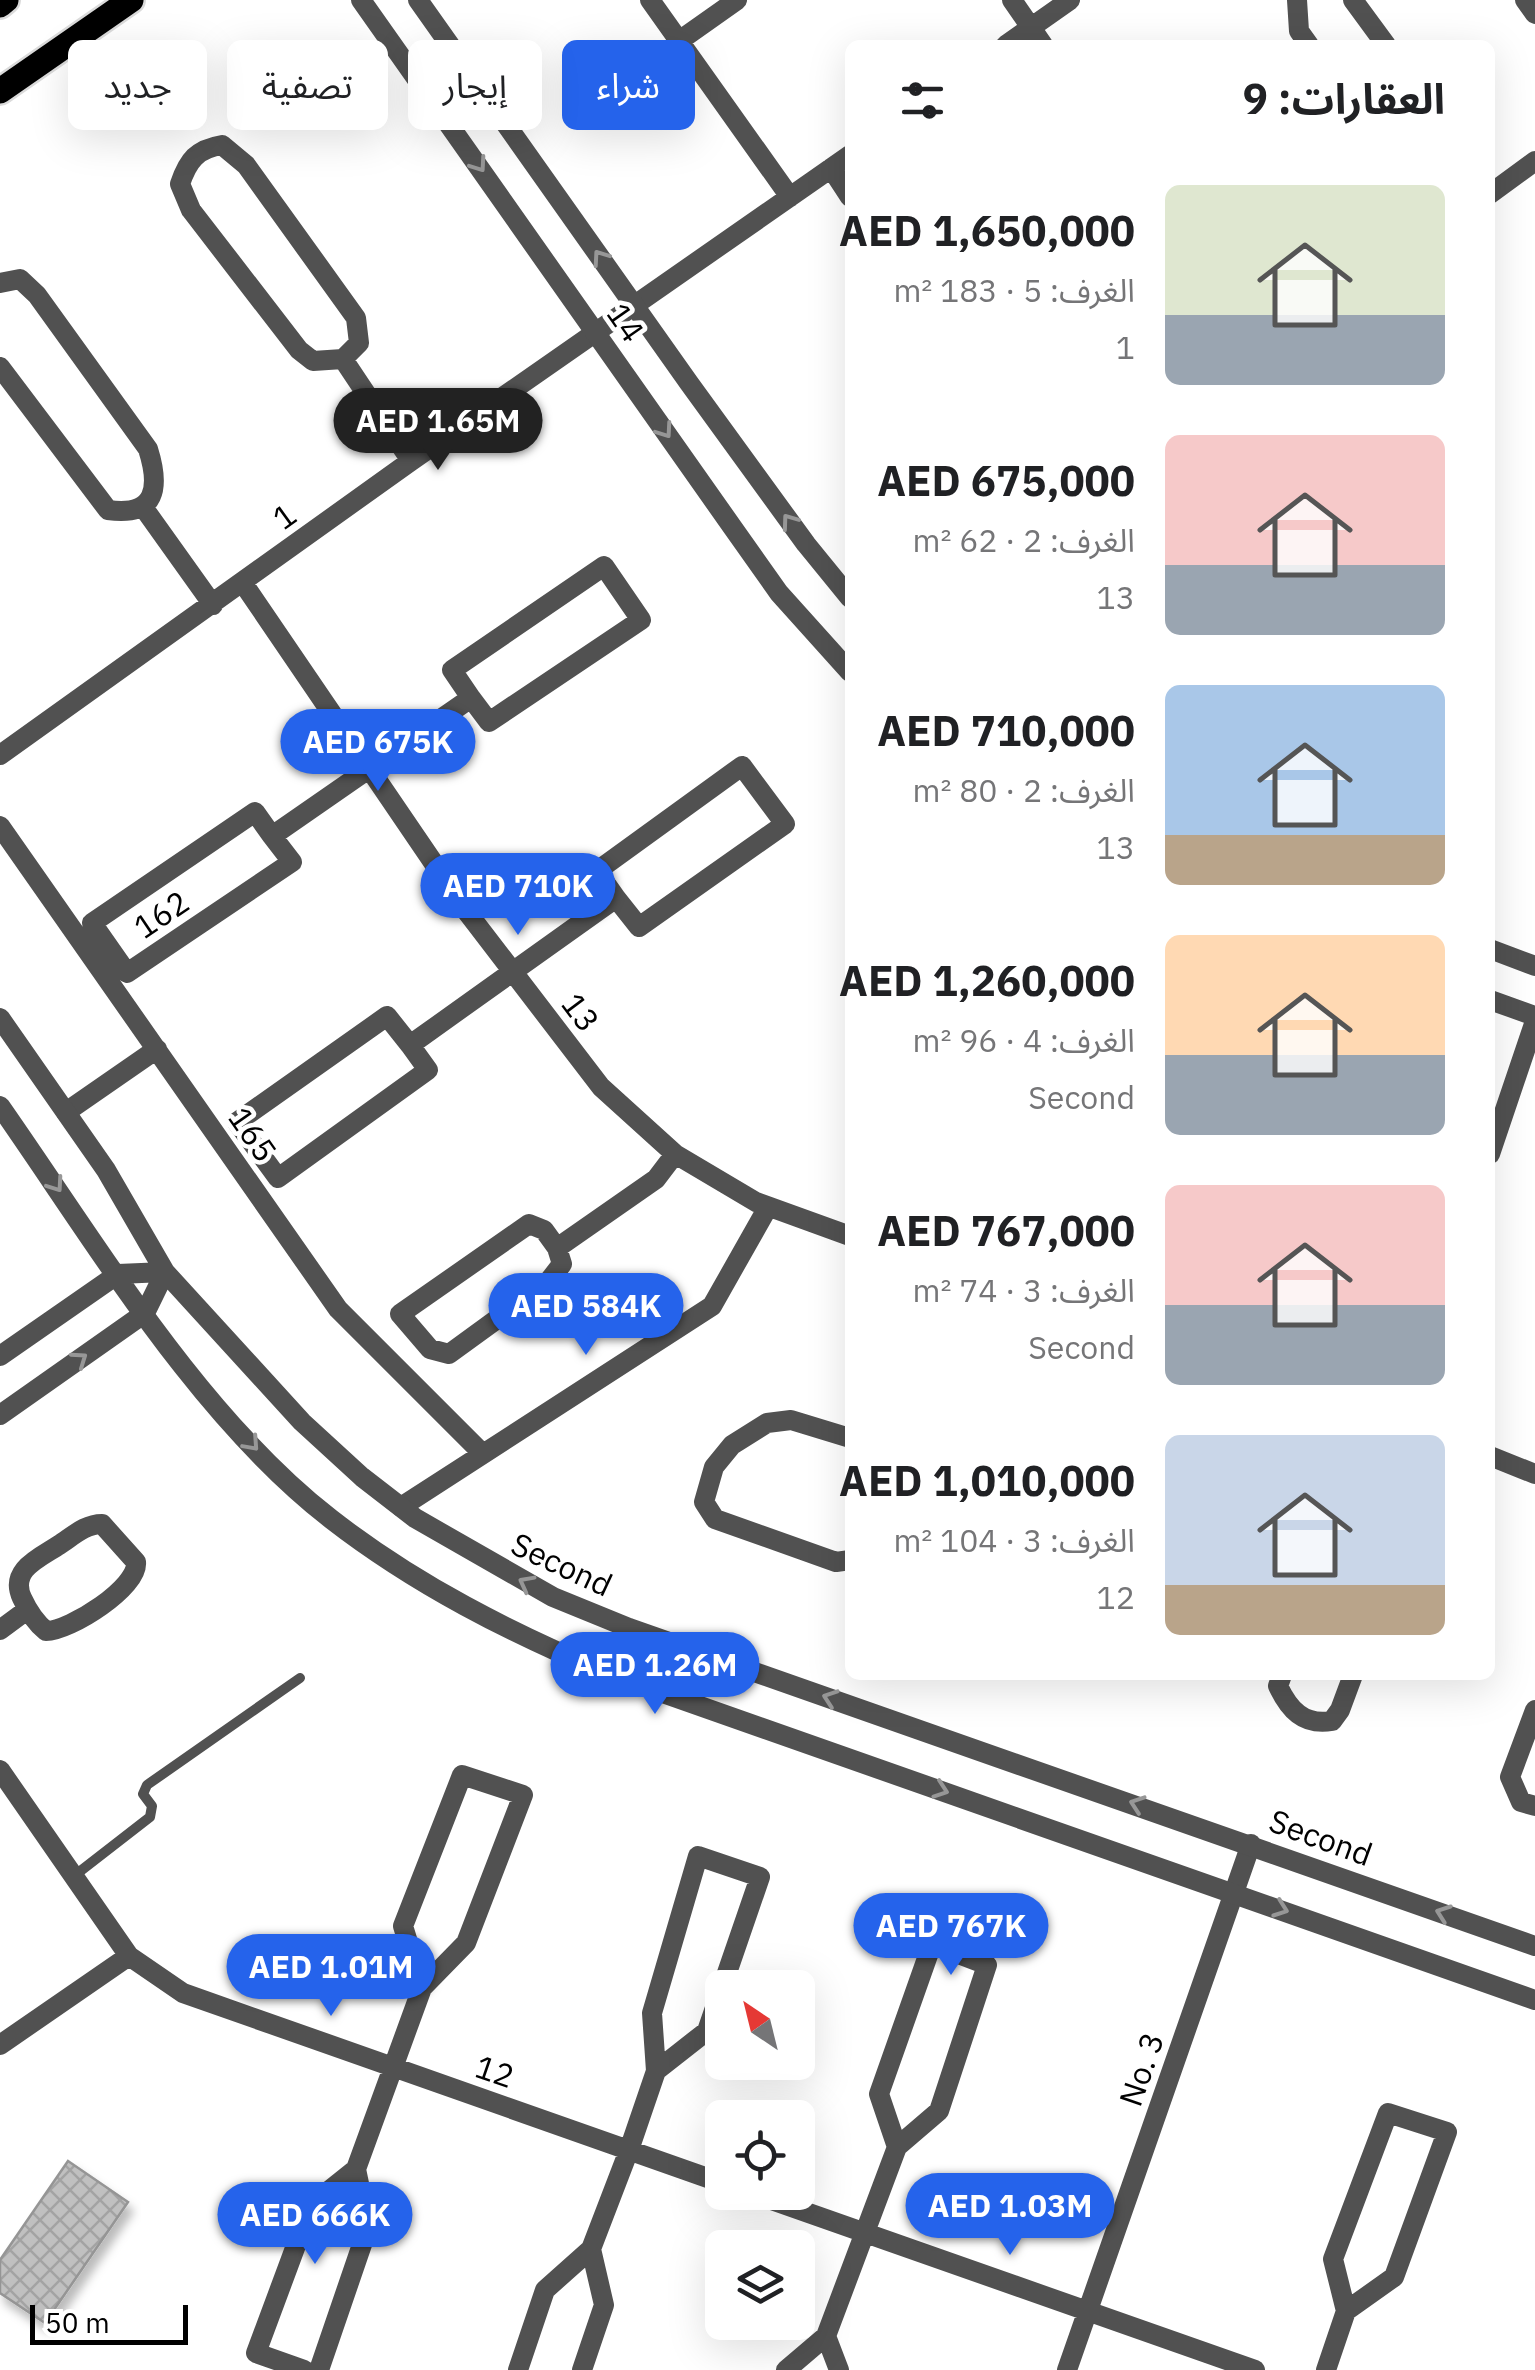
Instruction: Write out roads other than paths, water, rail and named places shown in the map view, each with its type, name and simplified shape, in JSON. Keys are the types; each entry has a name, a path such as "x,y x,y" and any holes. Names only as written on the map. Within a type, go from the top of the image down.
{"main road":[{"path":"0,4 6,0"},
{"path":"0,91 131,0"}],"street":[{"name":"14","path":"362,0 780,592 845,666"},
{"name":"14","path":"418,0 806,544 845,592"},
{"path":"650,0 677,40"},
{"path":"679,40 737,0"},
{"path":"1012,0 1037,36 1070,0"},
{"path":"1297,0 1299,31 1305,40"},
{"path":"1353,0 1382,40"},
{"path":"1525,0 1535,14"},
{"path":"695,65 790,197"},
{"path":"222,145 246,166 356,318 359,342 343,359 313,361 299,350 191,210 180,184 187,164 203,148 222,145"},
{"name":"1","path":"3,745 213,604 845,158"},
{"path":"1495,188 1535,162"},
{"path":"831,168 845,189"},
{"path":"0,283 20,280 37,295 148,449 156,474 154,493 143,507 126,512 108,510 0,367"},
{"path":"343,359 411,461"},
{"path":"143,507 213,604"},
{"path":"604,566 641,620 489,722 472,698 452,670 604,566"},
{"name":"13","path":"243,583 467,912 601,1087 675,1154 768,1207 845,1234"},
{"path":"272,836 472,698"},
{"path":"742,766 784,824 638,928 616,898 596,871 742,766"},
{"name":"162","path":"255,812 272,836 292,862 127,973 92,923 255,812"},
{"name":"165","path":"0,826 338,1309 484,1454"},
{"path":"410,1044 616,898"},
{"path":"1495,952 1535,966"},
{"path":"1495,1002 1535,1018 1495,1139"},
{"path":"387,1016 410,1044 428,1070 278,1178 237,1122 387,1016"},
{"name":"Second","path":"0,1018 106,1170 165,1272 302,1422 401,1507 482,1559 538,1589 628,1628 1535,1946"},
{"path":"66,1112 157,1049"},
{"path":"0,1106 145,1313 253,1446 329,1518 387,1559 501,1626 608,1674 1535,2000"},
{"path":"558,1248 656,1179 675,1154"},
{"path":"401,1507 712,1306 768,1207"},
{"path":"530,1224 544,1230 558,1248 562,1264 548,1282 450,1354 430,1348 400,1314 530,1224"},
{"path":"0,1356 118,1274 165,1272 145,1313 0,1414"},
{"path":"845,1436 791,1420 767,1423 732,1445 714,1467 704,1502 714,1520 836,1562 845,1561"},
{"path":"1495,1458 1535,1474"},
{"path":"91,1525 109,1528 136,1562 136,1573 125,1586 70,1626 46,1631 28,1610 18,1590 22,1572 91,1525"},
{"path":"0,1630 28,1610"},
{"path":"1280,1680 1278,1686 1287,1704 1300,1717 1318,1724 1332,1722 1351,1680"},
{"path":"1535,1710 1510,1778 1522,1802 1535,1806"},
{"name":"12","path":"0,1770 128,1956 183,1993 705,2177"},
{"path":"318,2370 368,2227 356,2169 422,1988 466,1943 523,1795 462,1775 403,1926 422,1988"},
{"name":"No. 3","path":"1067,2370 1251,1844"},
{"path":"518,2370 546,2290 590,2249 629,2150 656,2071 652,2013 698,1856 760,1877 707,2031 656,2071"},
{"path":"786,2370 826,2336 897,2147 940,2111 987,1965 932,1944 879,2094 897,2147"},
{"path":"0,2045 128,1956"},
{"path":"1326,2370 1346,2311 1333,2259 1388,2113 1447,2132 1394,2277 1346,2311"},
{"path":"304,2370 256,2353 311,2204 356,2169"},
{"path":"799,2210 1255,2370"},
{"path":"582,2370 604,2305 590,2249"},
{"path":"826,2336 839,2370"}],"lane":[{"path":"74,1876 150,1817 152,1806 143,1794 147,1786 300,1678"}]}
